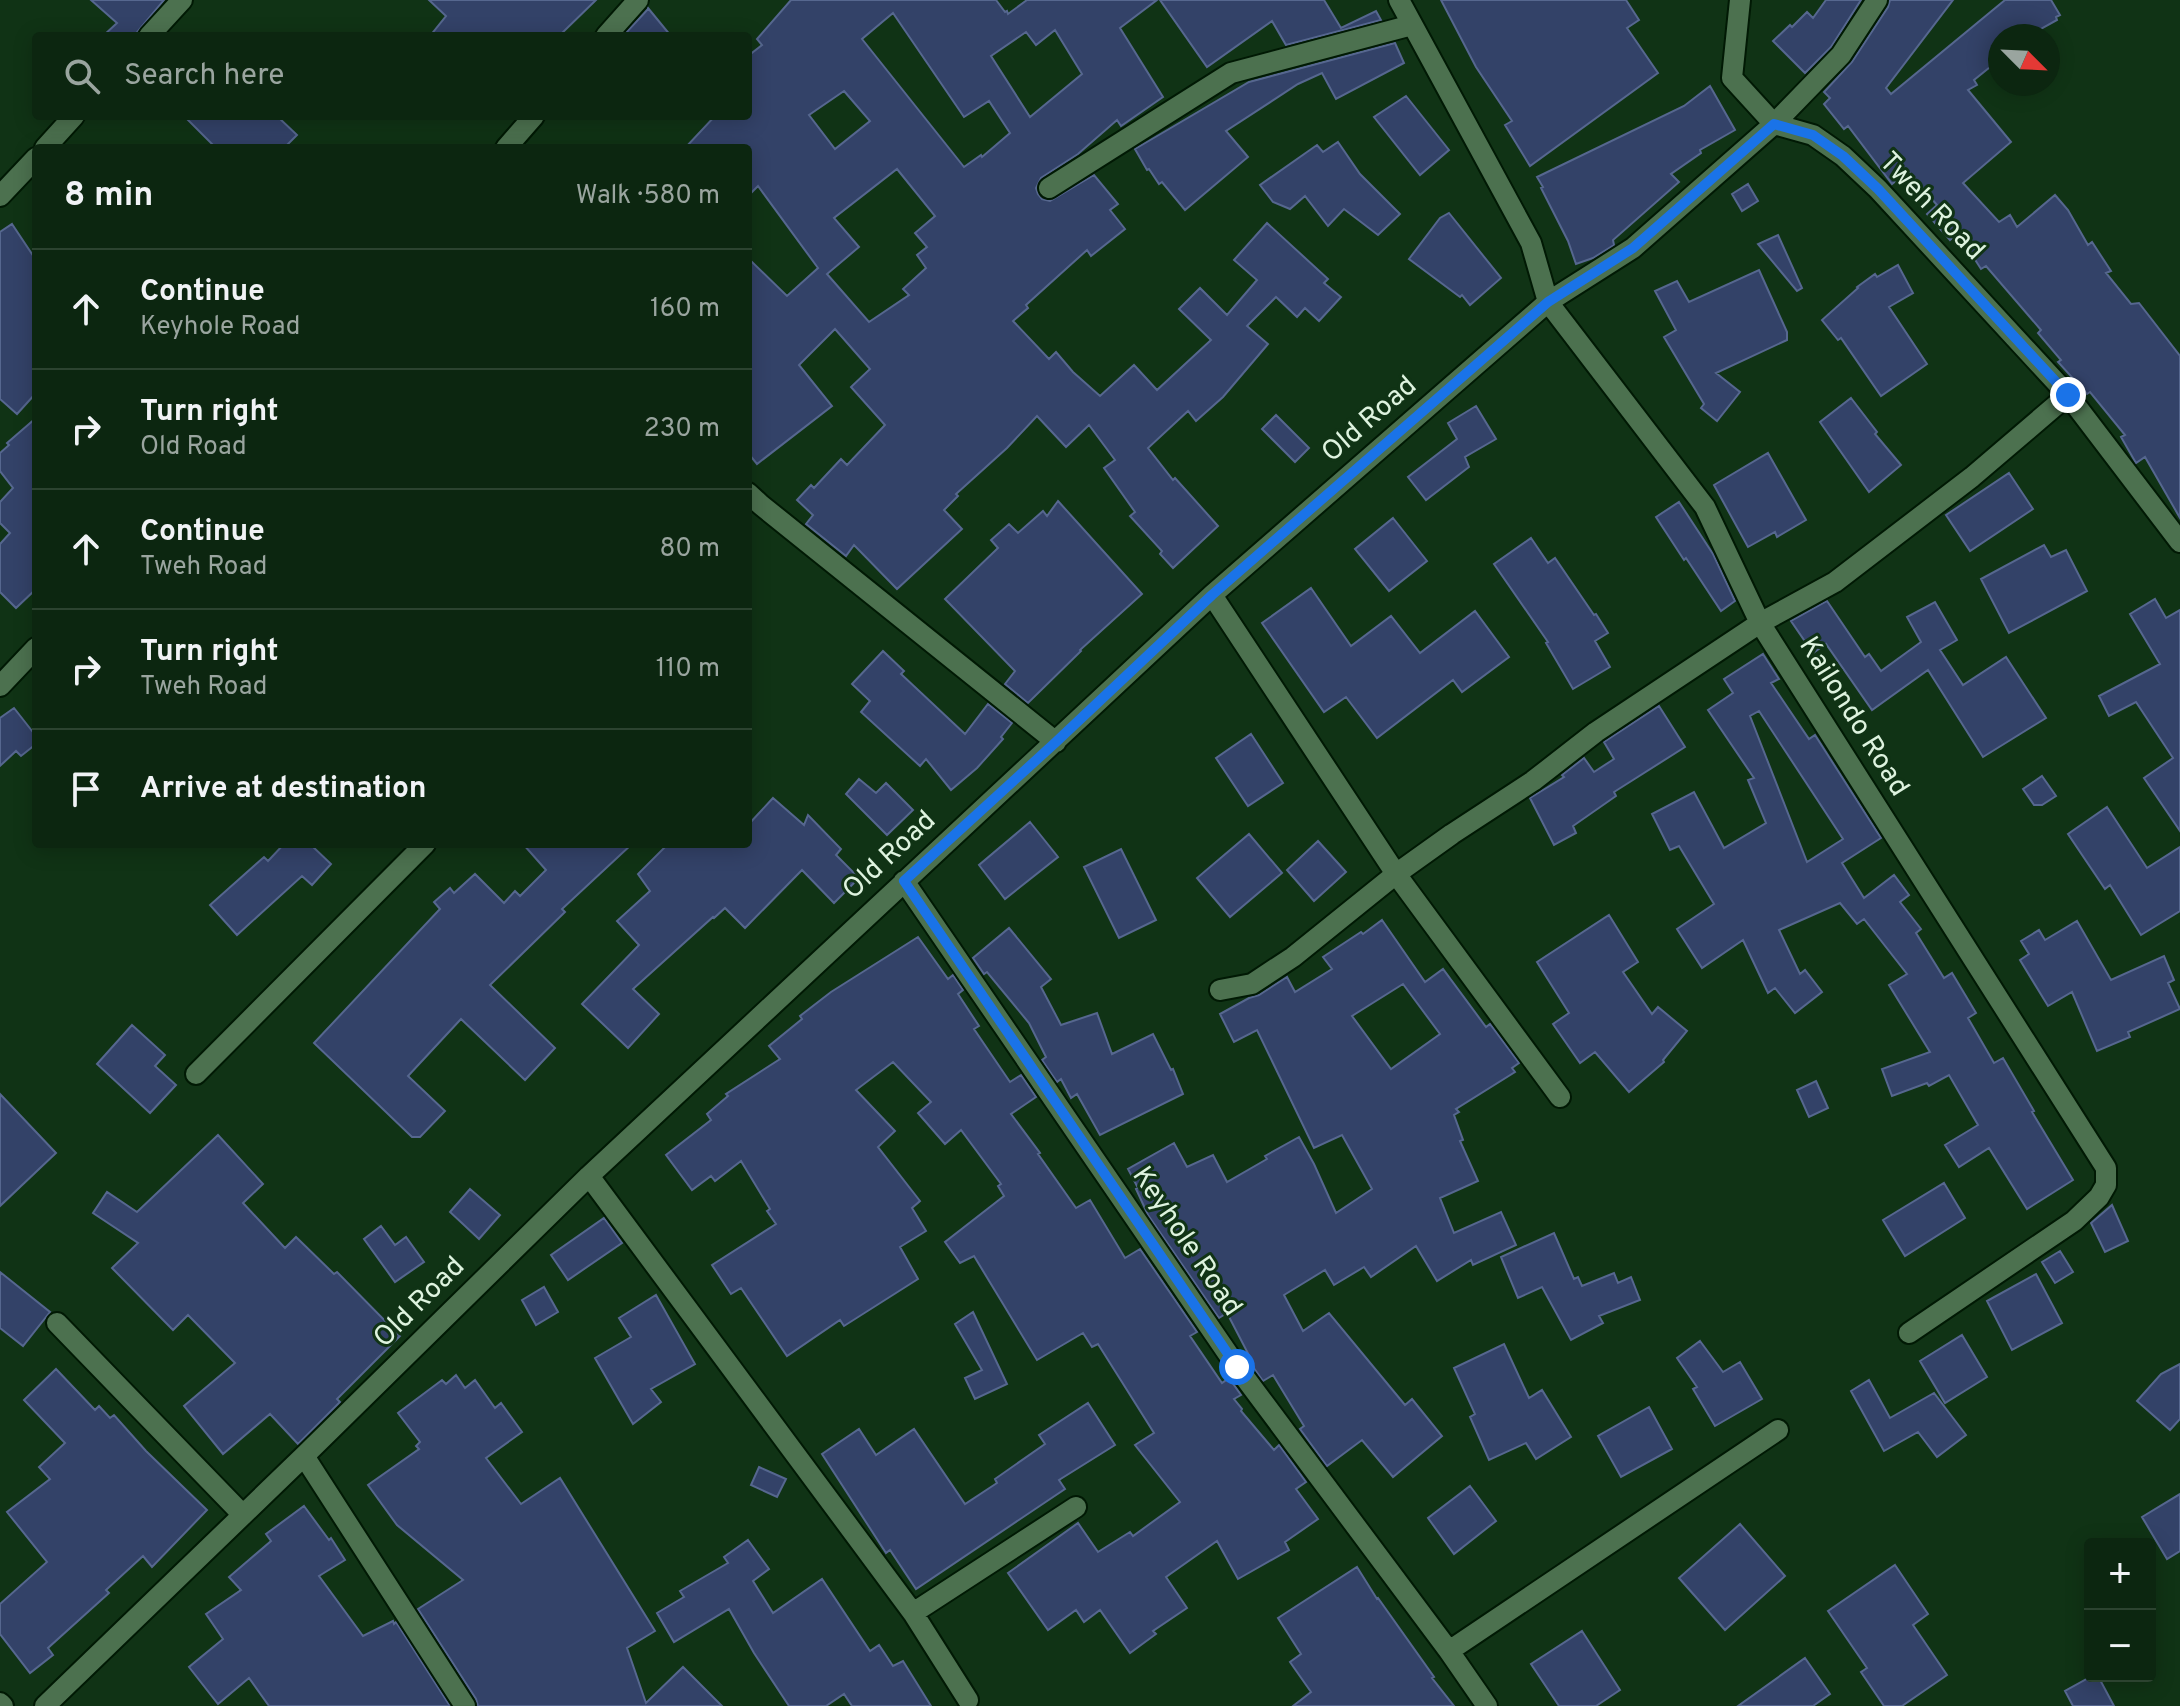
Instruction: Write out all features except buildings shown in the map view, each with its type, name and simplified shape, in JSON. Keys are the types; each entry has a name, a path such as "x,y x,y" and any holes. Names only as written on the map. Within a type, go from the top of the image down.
{"street":[{"path":"153,32 182,0"},
{"path":"610,32 638,0"},
{"path":"1399,0 1531,243 1548,302 1633,248 1774,124 1841,55 1877,0"},
{"path":"1740,0 1732,78 1774,124"},
{"path":"1049,188 1231,73 1412,25"},
{"path":"49,144 70,120"},
{"path":"510,144 530,120"},
{"name":"Tweh Road","path":"1774,124 1813,135 1843,156 1878,189 2068,395 2180,542"},
{"path":"0,196 32,162"},
{"name":"Old Road","path":"52,1703 589,1176 904,881 1212,595 1548,302"},
{"name":"Kailondo Road","path":"1548,302 1705,507 1760,623 2106,1168 2106,1185 2099,1197 2074,1221 1909,1333"},
{"path":"1220,990 1252,984 1293,957 1396,874 1533,781 1596,732 1760,623 1835,582 1972,477 2068,395"},
{"path":"752,505 1056,742"},
{"path":"1212,595 1396,874 1560,1097"},
{"path":"0,686 32,652"},
{"path":"196,1074 421,848"},
{"name":"Keyhole Road","path":"904,881 1237,1367 1487,1706"},
{"path":"589,1176 913,1613 968,1700"},
{"path":"57,1323 243,1515"},
{"path":"1449,1651 1778,1430"},
{"path":"304,1456 465,1706"},
{"path":"913,1613 1076,1507"}],"route":[{"path":"1237,1367 904,881 1212,595 1548,302 1633,248 1774,124 1813,135 1843,156 1878,189 2068,395"}]}
